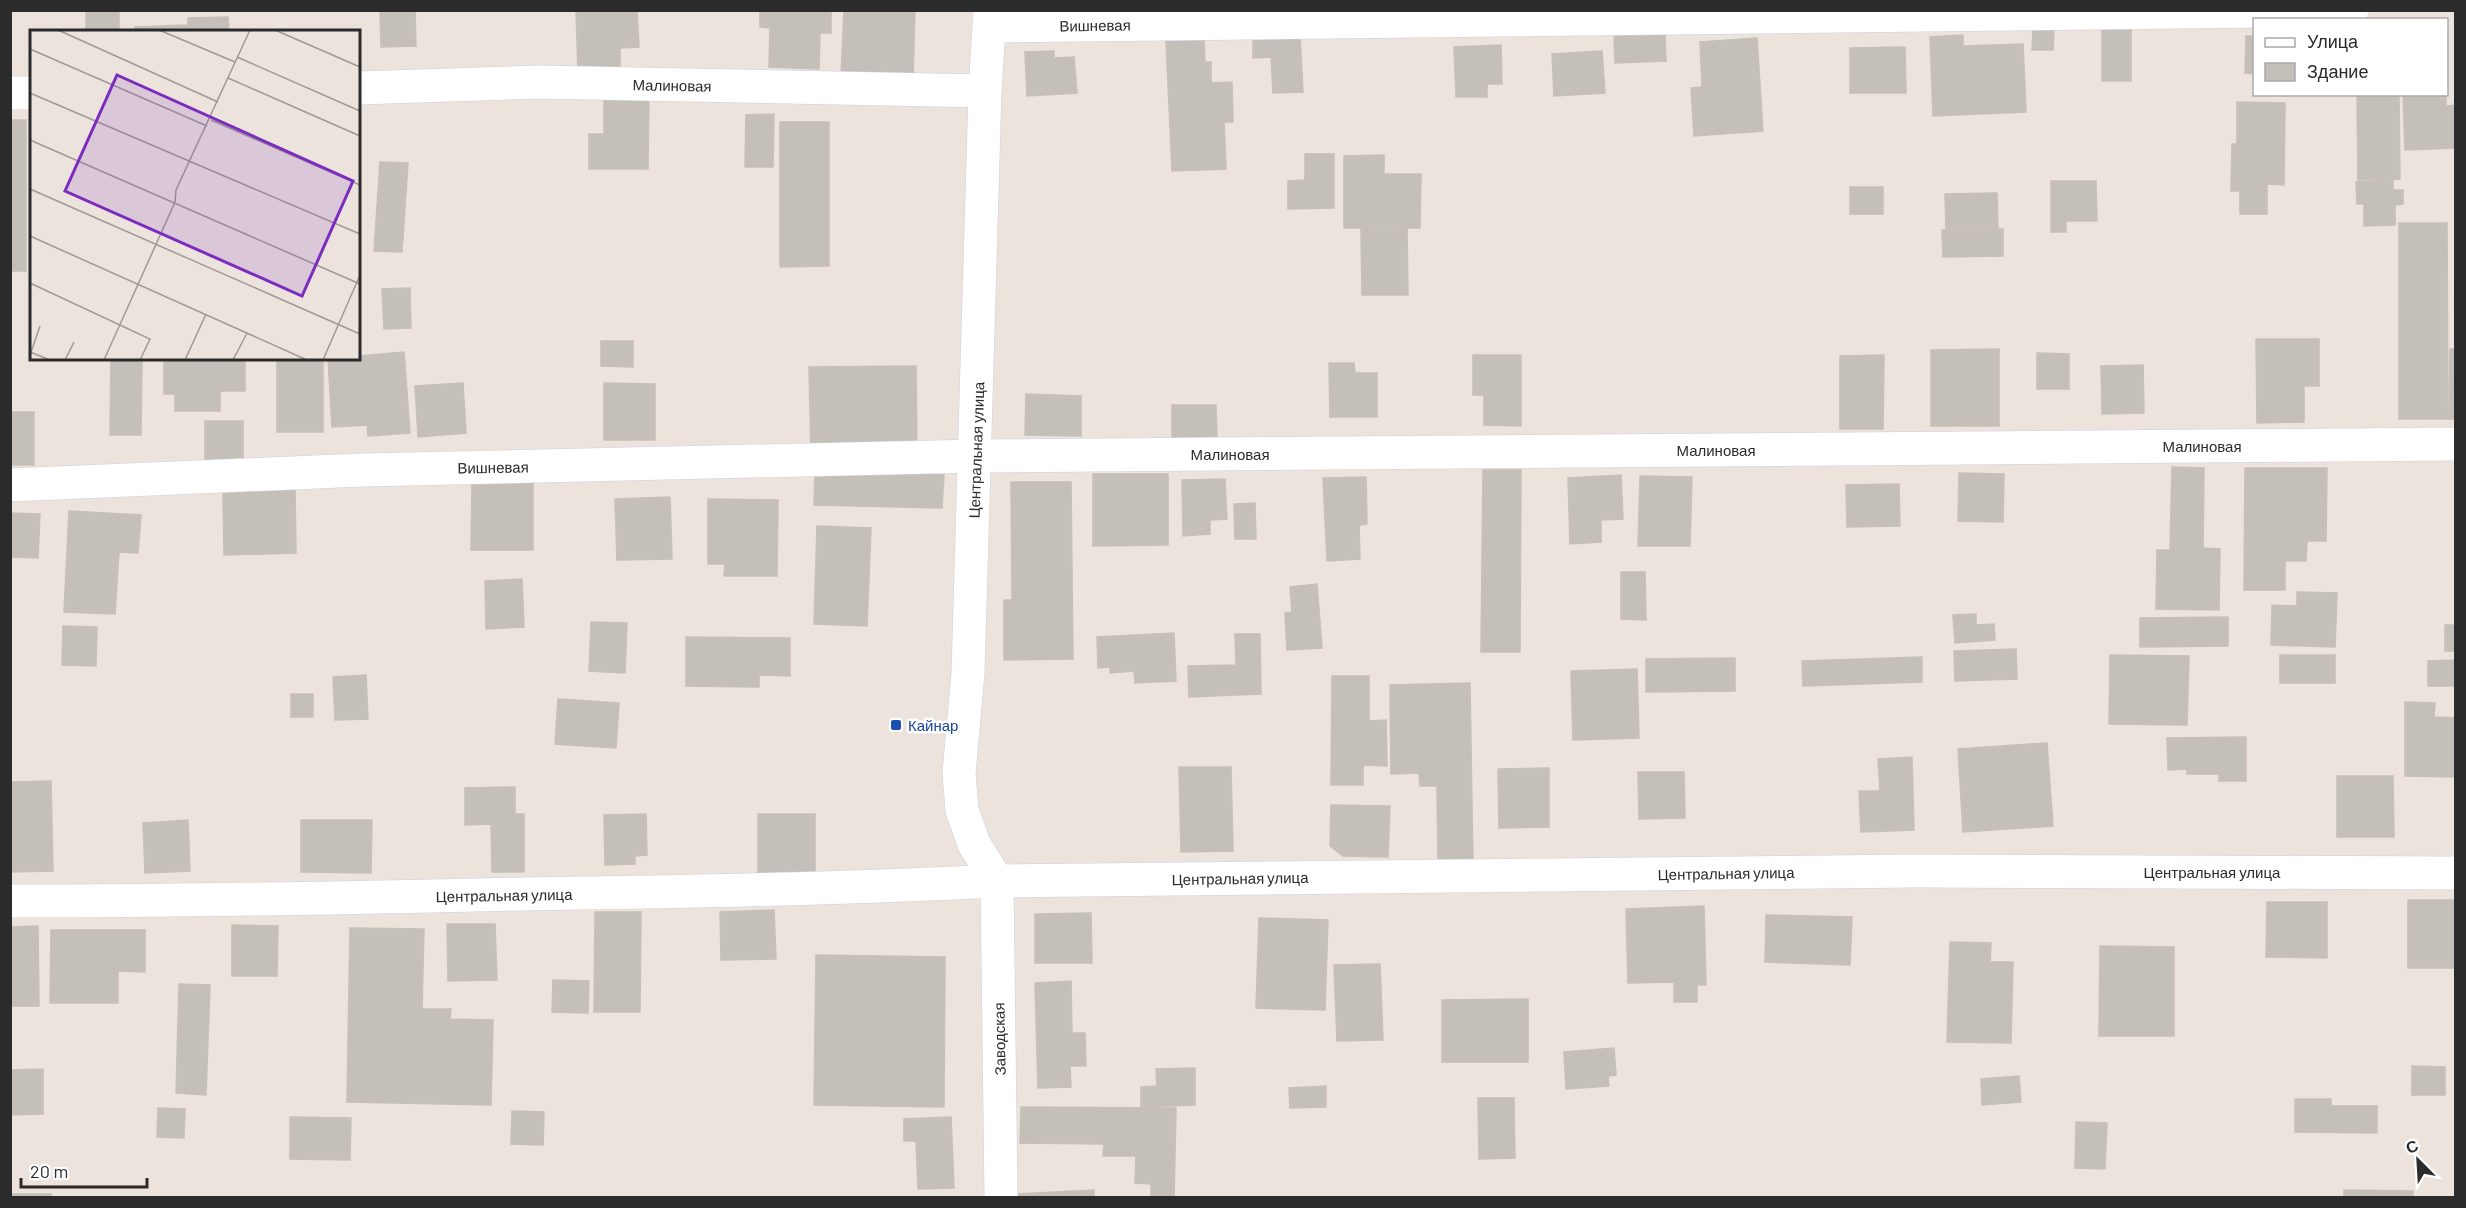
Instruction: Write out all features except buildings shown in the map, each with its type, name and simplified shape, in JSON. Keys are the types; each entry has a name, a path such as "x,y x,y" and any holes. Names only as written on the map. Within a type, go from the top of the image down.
{"street":[{"name":"Вишневая","path":"990,18 2352,10"},
{"name":"Центральная улица","path":"990,18 985,90 968,672 958,772 962,810 974,844 997,881"},
{"name":"Малиновая","path":"360,88 538,82 985,90"},
{"path":"10,93 30,93"},
{"name":"Малиновая","path":"976,456 2456,444"},
{"name":"Вишневая","path":"10,485 363,470 976,456"},
{"name":"Центральная улица","path":"10,901 213,900 861,888 997,881 1915,871 2456,873"},
{"name":"Заводская","path":"997,881 1001,1197"}],"place":[{"name":"Кайнар","path":"896,725"}]}
